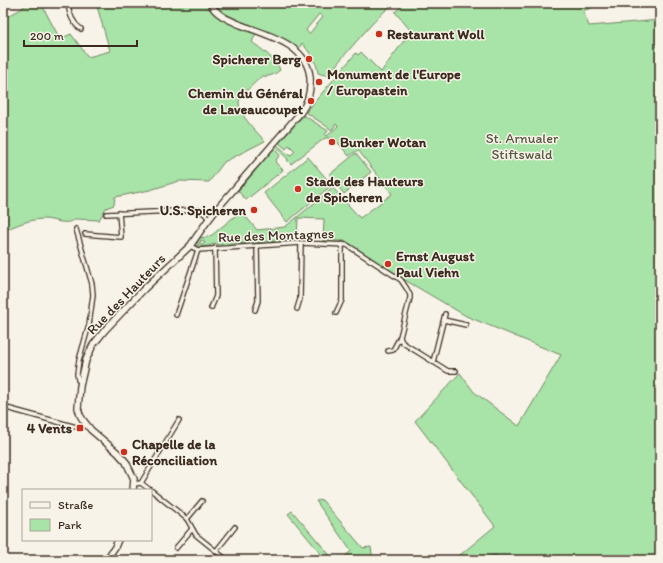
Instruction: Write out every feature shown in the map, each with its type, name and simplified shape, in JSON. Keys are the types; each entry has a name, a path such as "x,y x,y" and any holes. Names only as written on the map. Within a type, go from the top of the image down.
{"street":[{"path":"68,3 69,12 73,22 81,29"},
{"name":"Rue des Hauteurs","path":"133,489 134,484 132,474 126,462 86,425 80,415 78,408 81,382 86,360 93,345 105,330 145,288 190,246 207,221 301,112 310,95 310,73 305,61 291,46 221,16 210,3"},
{"path":"106,214 199,210 205,214 207,221"},
{"path":"85,234 121,237 119,213"},
{"path":"76,229 92,284 93,295 89,325 79,360 77,374 78,380 81,382"},
{"path":"297,309 300,299 301,243"},
{"name":"Rue des Montagnes","path":"190,246 198,250 301,243 347,245 400,280 407,289 410,298 400,337"},
{"path":"336,313 342,300 342,244"},
{"path":"255,310 258,301 257,246"},
{"path":"211,308 216,296 215,248"},
{"path":"176,315 198,250"},
{"path":"433,362 445,314"},
{"path":"444,320 466,325"},
{"path":"388,351 393,350 400,337"},
{"path":"400,337 403,343 433,362 448,371 456,371"},
{"path":"3,415 4,407 80,428 86,425"},
{"path":"141,483 179,420"},
{"path":"134,484 141,483 150,489"},
{"path":"152,491 187,519 196,535 227,560"},
{"path":"187,519 202,501"},
{"path":"216,551 235,527"},
{"path":"176,548 192,529"},
{"path":"106,560 118,541"},
{"path":"219,560 222,556"}],"green space":[{"path":"27,3 42,3 60,39 71,34 88,57 110,51 96,3 396,3 383,12 336,65 338,67 327,75 318,73 310,53 302,43 297,52 257,31 252,42 264,51 279,66 280,70 271,75 262,76 243,94 239,104 243,115 265,141 224,162 209,182 179,181 150,190 115,197 114,205 106,208 99,220 75,219 65,222 39,219 23,223 3,231 3,19 21,9","holes":["319,14 323,17 309,34 306,30"]},
{"name":"St. Arnualer Stiftswald","path":"400,3 603,3 583,11 589,26 660,20 660,560 454,560 495,526 415,421 460,373 474,392 519,426 561,355 466,316 398,276 345,241 323,241 324,219 298,218 297,240 217,245 216,243 209,246 196,247 197,245 205,243 203,240 195,244 198,238 212,235 241,211 257,230 285,227 333,188 360,218 392,194 358,150 349,156 334,138 325,138 291,164 287,160 288,159 275,147 277,145 290,156 295,151 289,145 286,149 279,143 303,116 328,131 325,135 327,136 338,126 336,124 332,130 306,112 356,53 358,55 361,52 381,72 411,31 395,12 403,5"},
{"path":"274,149 280,155 275,162 283,170 246,200 238,191"},
{"path":"356,153 371,172 344,194 329,175"},
{"name":"Stade des Hauteurs de Spicheren","path":"308,157 332,185 287,222 264,193"},
{"path":"322,500 363,548 371,547 373,560 341,560 351,551 316,501"},
{"path":"292,511 334,560 326,560 288,514"}],"waterway":[{"path":"479,560 495,555 505,560"}],"place":[{"name":"Restaurant Woll","path":"379,34"},
{"name":"Spicherer Berg","path":"309,59"},
{"name":"Monument de l'Europe / Europastein","path":"319,82"},
{"name":"Chemin du Général de Laveaucoupet","path":"311,101"},
{"name":"Bunker Wotan","path":"332,142"},
{"name":"Stade des Hauteurs de Spicheren","path":"298,189"},
{"name":"U.S. Spicheren","path":"254,210"},
{"name":"Ernst August Paul Viehn","path":"388,264"},
{"name":"4 Vents","path":"80,428"},
{"name":"Chapelle de la Réconciliation","path":"124,452"}]}
